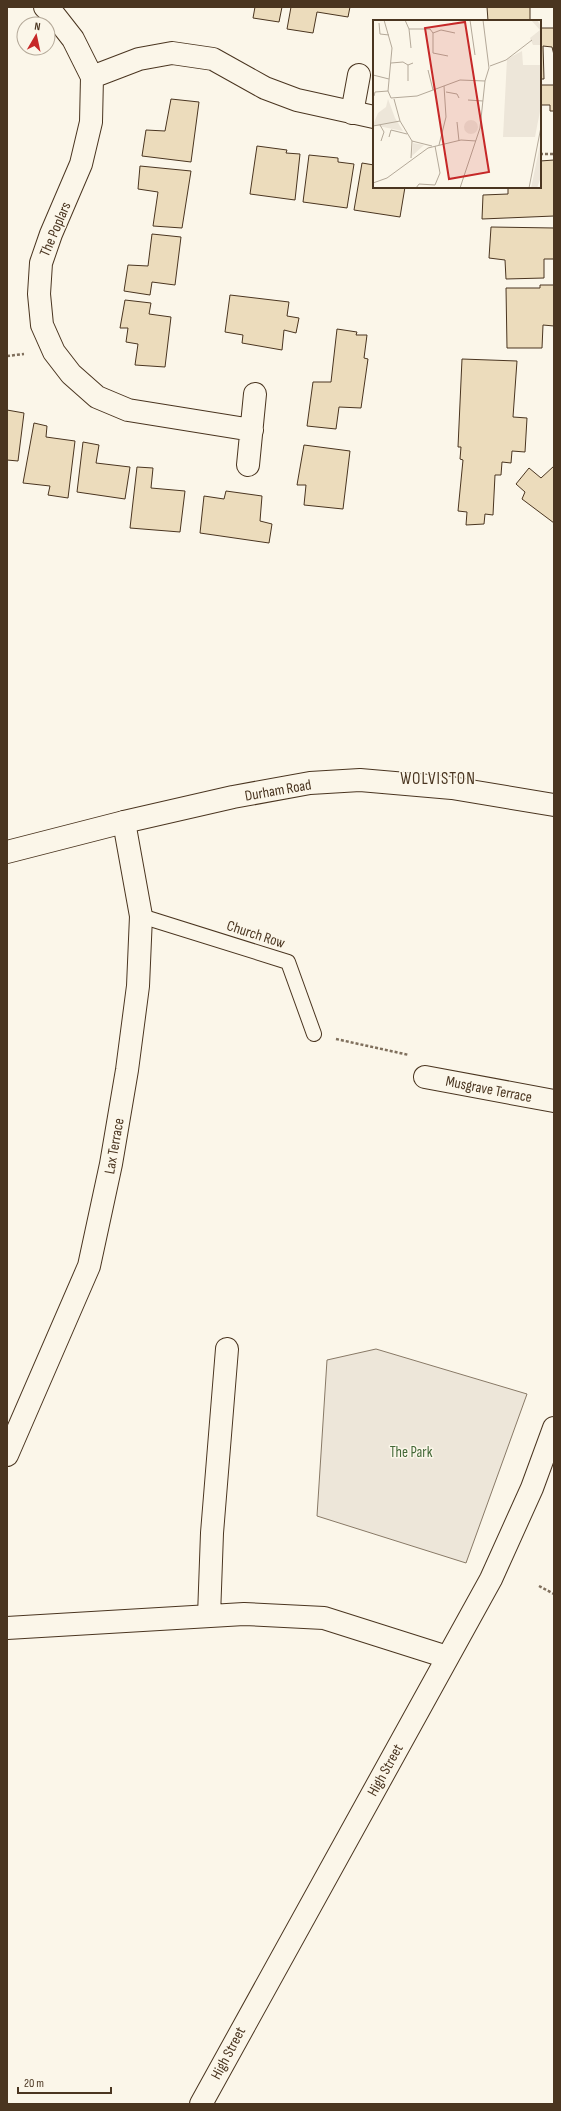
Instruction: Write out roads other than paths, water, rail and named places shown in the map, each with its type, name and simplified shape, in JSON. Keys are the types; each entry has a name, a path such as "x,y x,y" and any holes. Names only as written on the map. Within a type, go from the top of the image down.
{"street":[{"name":"The Poplars","path":"45,7 55,16 73,38 92,77 91,122 81,164 51,234 41,263 39,294 42,325 54,352 71,374 97,397 128,410 252,430"},
{"path":"92,77 139,59 172,53 213,59 265,88 297,100 373,117"},
{"path":"352,113 359,75"},
{"path":"248,465 255,394"},
{"name":"Durham Road","path":"7,852 124,822 233,797 310,783 360,780 452,788 554,805"},
{"name":"Lax Terrace","path":"7,1455 89,1266 112,1164 127,1070 138,986 141,916 124,822"},
{"name":"Musgrave Terrace","path":"425,1077 554,1101"},
{"path":"209,1616 212,1533 228,1349"},
{"name":"High Street","path":"201,2104 491,1579 532,1488 554,1428"},
{"path":"7,1628 244,1614 324,1618 447,1657"}],"lane":[{"name":"Church Row","path":"141,916 288,962 314,1034"}],"district":[{"name":"WOLVISTON","path":"438,778"}],"park label":[{"name":"The Park","path":"411,1452"}]}
